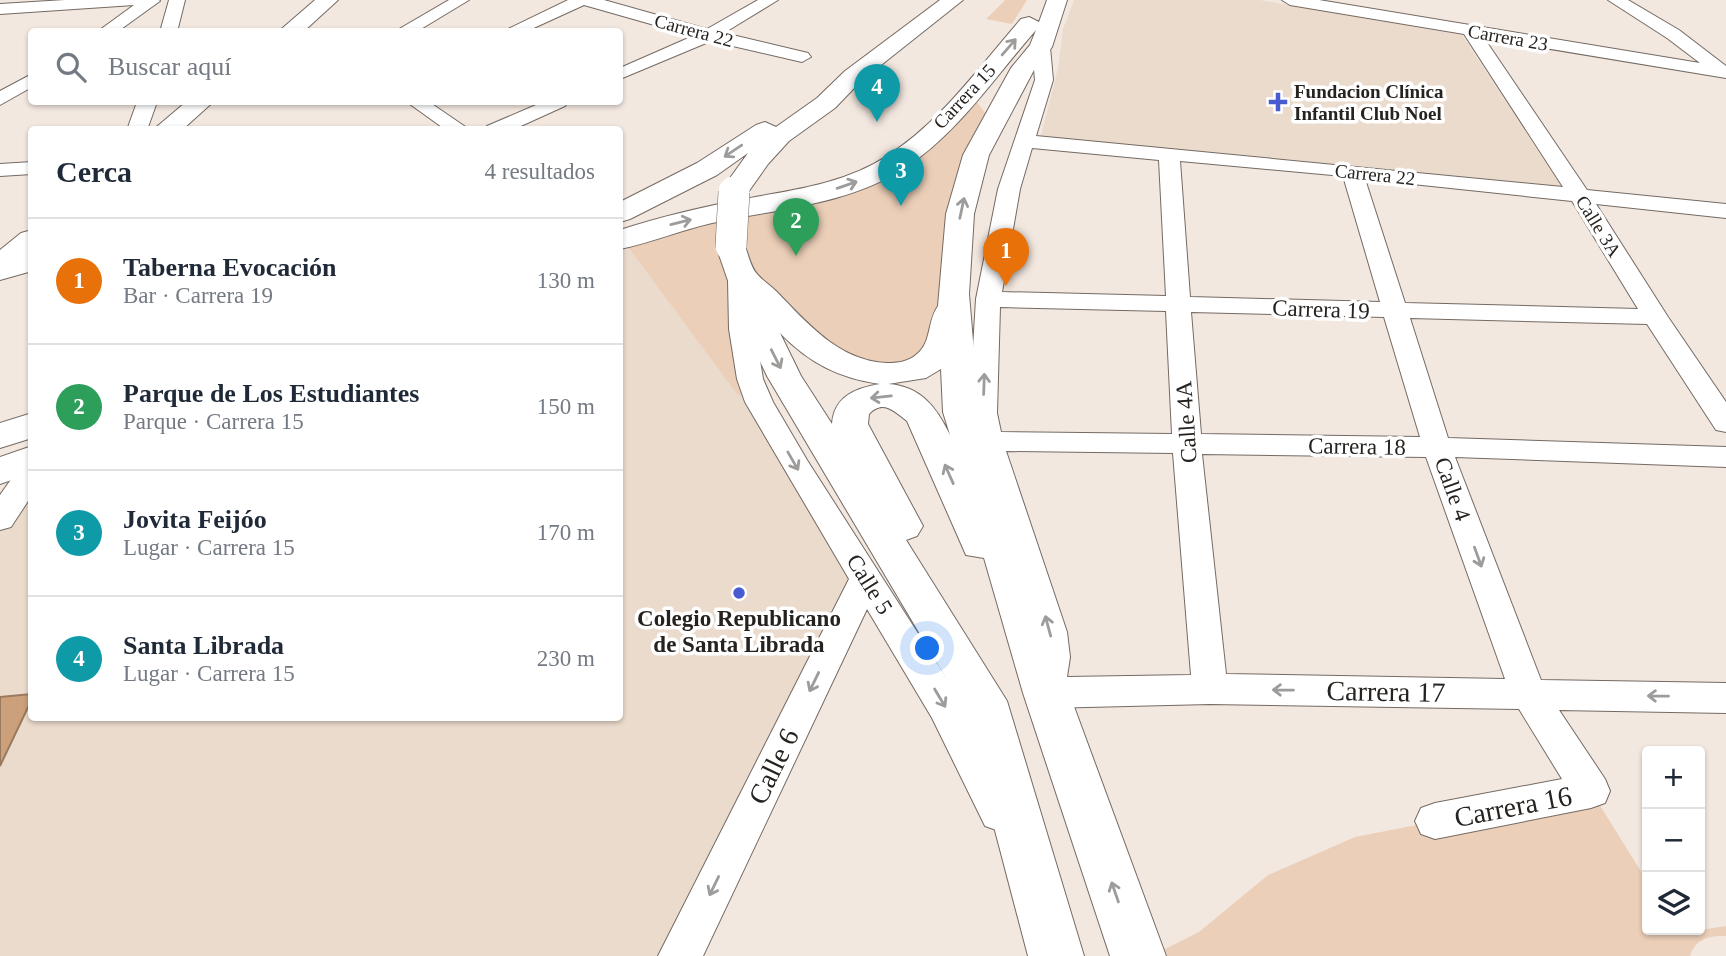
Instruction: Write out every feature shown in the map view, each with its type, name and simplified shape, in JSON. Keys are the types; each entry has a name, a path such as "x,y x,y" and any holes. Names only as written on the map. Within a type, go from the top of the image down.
{"main road":[{"path":"294,28 328,0"},
{"path":"908,33 941,0"},
{"name":"Calle 5","path":"953,0 853,76 826,103 780,136 741,178 734,192 735,260 762,330 784,376 984,701 1056,956"},
{"path":"1056,0 1041,47 1023,68 976,155 960,214 965,290 961,412 1046,693 1138,956"},
{"name":"Carrera 15","path":"623,239 689,220 820,194 874,175 897,162 948,117 1030,22 1056,0"},
{"path":"623,212 708,169 813,98 853,76"},
{"path":"171,126 197,105"},
{"path":"0,265 28,242"},
{"path":"735,260 825,355 844,364 883,374 912,369 936,355 965,290"},
{"path":"984,701 937,590 850,424 850,411 861,401 879,395 898,396 922,415 1046,693"},
{"path":"0,436 28,426"},
{"path":"0,471 28,460"}],"street":[{"path":"0,9 143,0"},
{"path":"111,28 154,0"},
{"path":"169,28 177,0"},
{"path":"409,28 461,0"},
{"path":"519,28 583,0"},
{"name":"Carrera 22","path":"583,0 709,35 802,57"},
{"path":"623,73 709,35 770,0"},
{"name":"Carrera 23","path":"1290,0 1725,74"},
{"path":"1616,0 1673,34 1725,74"},
{"name":"Calle 3A","path":"1469,30 1726,423"},
{"path":"1041,47 1044,80 1009,189 965,290 988,441 1050,632 1053,657 1046,693"},
{"path":"0,99 28,82"},
{"path":"138,126 146,105"},
{"path":"422,105 454,126"},
{"path":"503,126 551,105"},
{"name":"Carrera 22","path":"1023,141 1352,171 1726,211"},
{"name":"Calle 4A","path":"1168,154 1187,444 1210,689"},
{"path":"0,170 28,168"},
{"name":"Calle 4","path":"1352,171 1437,447 1528,693 1591,791"},
{"name":"Calle 5","path":"735,260 750,379 760,402 795,465 945,707 1036,886"},
{"path":"0,273 28,264"},
{"name":"Carrera 19","path":"965,290 1179,305 1655,317"},
{"name":"Carrera 18","path":"988,441 1437,447 1726,457"},
{"path":"0,519 28,477"},
{"name":"Calle 6","path":"680,956 866,577"},
{"name":"Carrera 17","path":"1046,693 1210,689 1726,698"},
{"name":"Carrera 16","path":"1435,821 1591,791"}],"shaded area":[{"path":"1005,0 1027,0 1012,24 986,19"},
{"name":"Fundacion Clínica Infantil Club Noel","path":"1074,0 1260,0 1462,35 1561,186 1041,136 1058,68 1063,29"},
{"path":"977,102 992,122 936,355 865,371 740,274 759,402 737,394 623,239 849,185 948,117"},
{"name":"Colegio Republicano de Santa Librada","path":"623,240 737,393 759,402 866,577 680,956 0,956 0,519 28,476 28,721 623,721"},
{"path":"28,694 28,707 0,766 0,697"},
{"path":"1591,791 1642,873 1642,935 1705,935 1705,929 1726,926 1726,936 1704,939 1696,945 1690,956 1151,956 1199,932 1268,875 1355,837"}],"place":[{"name":"Fundacion Clínica Infantil Club Noel","path":"1278,102"},
{"name":"Santa Librada","path":"877,122"},
{"name":"Jovita Feijóo","path":"901,206"},
{"name":"Parque de Los Estudiantes","path":"796,256"},
{"name":"Taberna Evocación","path":"1006,286"},
{"name":"Colegio Republicano de Santa Librada","path":"739,593"}]}
